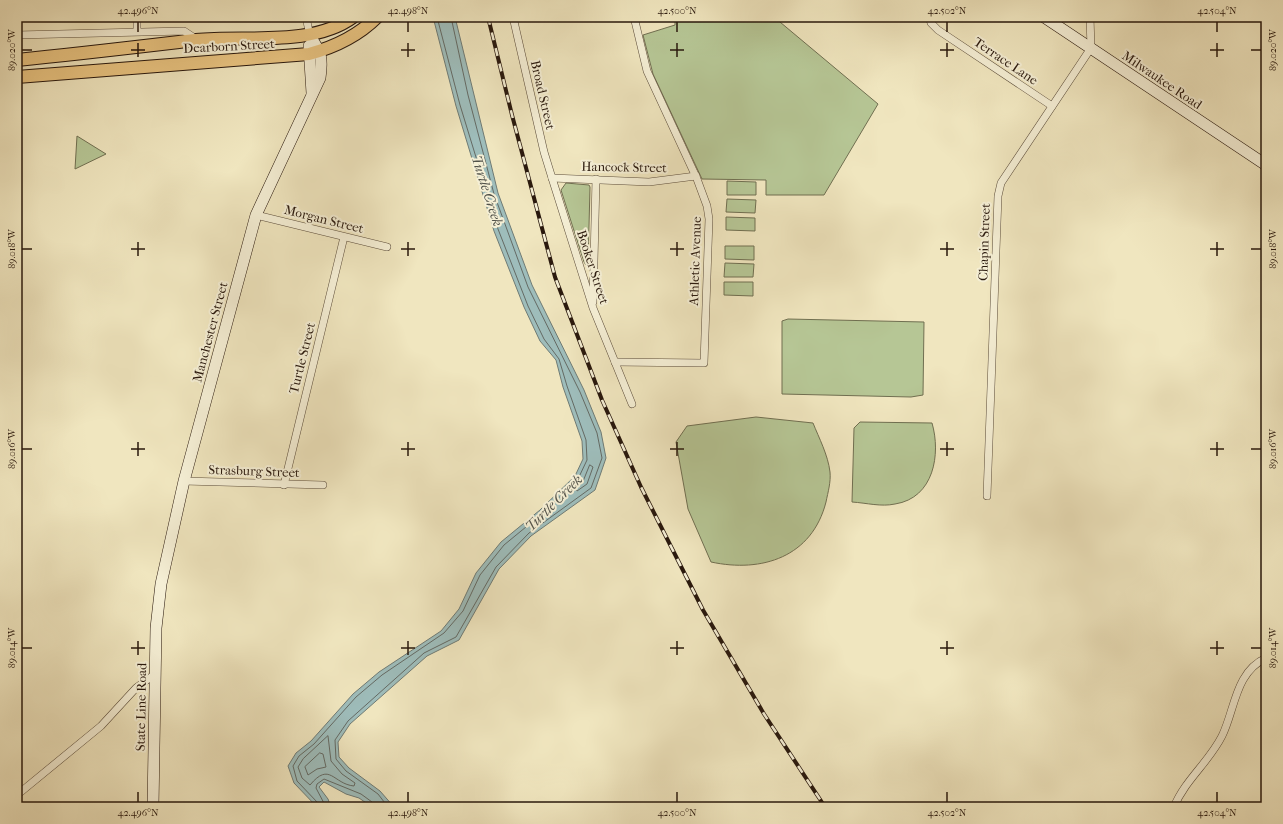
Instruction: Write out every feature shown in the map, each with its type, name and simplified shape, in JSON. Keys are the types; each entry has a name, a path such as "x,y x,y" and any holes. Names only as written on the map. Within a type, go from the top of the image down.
{"main road":[{"name":"Dearborn Street","path":"17,60 197,40 310,36 330,29 353,17"},
{"name":"Dearborn Street","path":"17,77 315,52 340,44 358,34 377,17"}],"street":[{"path":"137,17 137,31"},
{"path":"306,17 310,36"},
{"name":"Broad Street","path":"513,17 544,152 552,178"},
{"name":"Athletic Avenue","path":"615,362 704,363 708,219 707,206 696,176 647,71 634,17"},
{"name":"Milwaukee Road","path":"1044,17 1266,165"},
{"path":"1090,17 1091,48"},
{"name":"Terrace Lane","path":"929,18 938,30 1052,106"},
{"path":"17,35 184,31 197,40"},
{"name":"Manchester Street","path":"161,584 184,481 256,215 275,171 312,97 312,73 315,52 310,36"},
{"name":"Chapin Street","path":"987,496 998,196 1001,183 1091,48"},
{"name":"Hancock Street","path":"552,178 649,182 696,176"},
{"name":"Booker Street","path":"552,178 593,308 615,362"},
{"path":"593,308 596,179"},
{"name":"Morgan Street","path":"256,215 387,247"},
{"name":"Turtle Street","path":"284,485 344,237"},
{"path":"615,362 632,404"},
{"name":"Strasburg Street","path":"184,481 323,485"},
{"name":"State Line Road","path":"153,807 156,628 161,584"},
{"path":"1174,807 1188,781 1212,752 1222,736 1240,684 1250,671 1266,658"},
{"path":"17,795 101,726 136,688 155,674"}],"green space":[{"path":"675,17 774,17 878,104 824,195 766,195 766,180 702,179 653,74 643,35 675,25"},
{"path":"77,136 106,154 75,169"},
{"path":"727,181 756,182 756,195 727,195"},
{"path":"566,183 589,185 590,187 588,265 584,262 561,190"},
{"path":"727,199 756,200 755,213 726,212"},
{"path":"726,217 755,218 755,231 726,230"},
{"path":"725,246 754,246 754,260 725,259"},
{"path":"725,263 754,264 753,277 724,277"},
{"path":"724,282 753,282 753,296 724,295"},
{"path":"788,319 924,322 923,395 911,397 782,394 782,321"},
{"path":"756,417 813,423 825,453 830,472 830,483 826,502 819,521 809,536 797,548 782,557 749,565 730,565 711,562 688,509 676,442 687,426"},
{"path":"860,422 932,423 935,435 935,461 932,473 926,484 918,493 908,500 890,505 852,502 854,428"}],"water":[{"name":"Turtle Creek","path":"433,17 455,17 498,193 532,285 584,390 601,432 606,458 595,490 531,536 499,569 459,640 427,656 350,724 338,742 339,757 349,768 380,791 394,807 372,807 359,798 346,794 324,782 319,787 328,799 331,807 317,807 294,783 288,766 296,753 311,741 353,694 379,672 441,631 459,609 476,573 501,542 540,510 575,476 583,459 582,441 563,387 556,360 540,341 524,307 494,231 456,106"}],"railway":[{"path":"488,17 512,115 555,277 602,400 641,487 703,610 764,714 825,807"}]}
